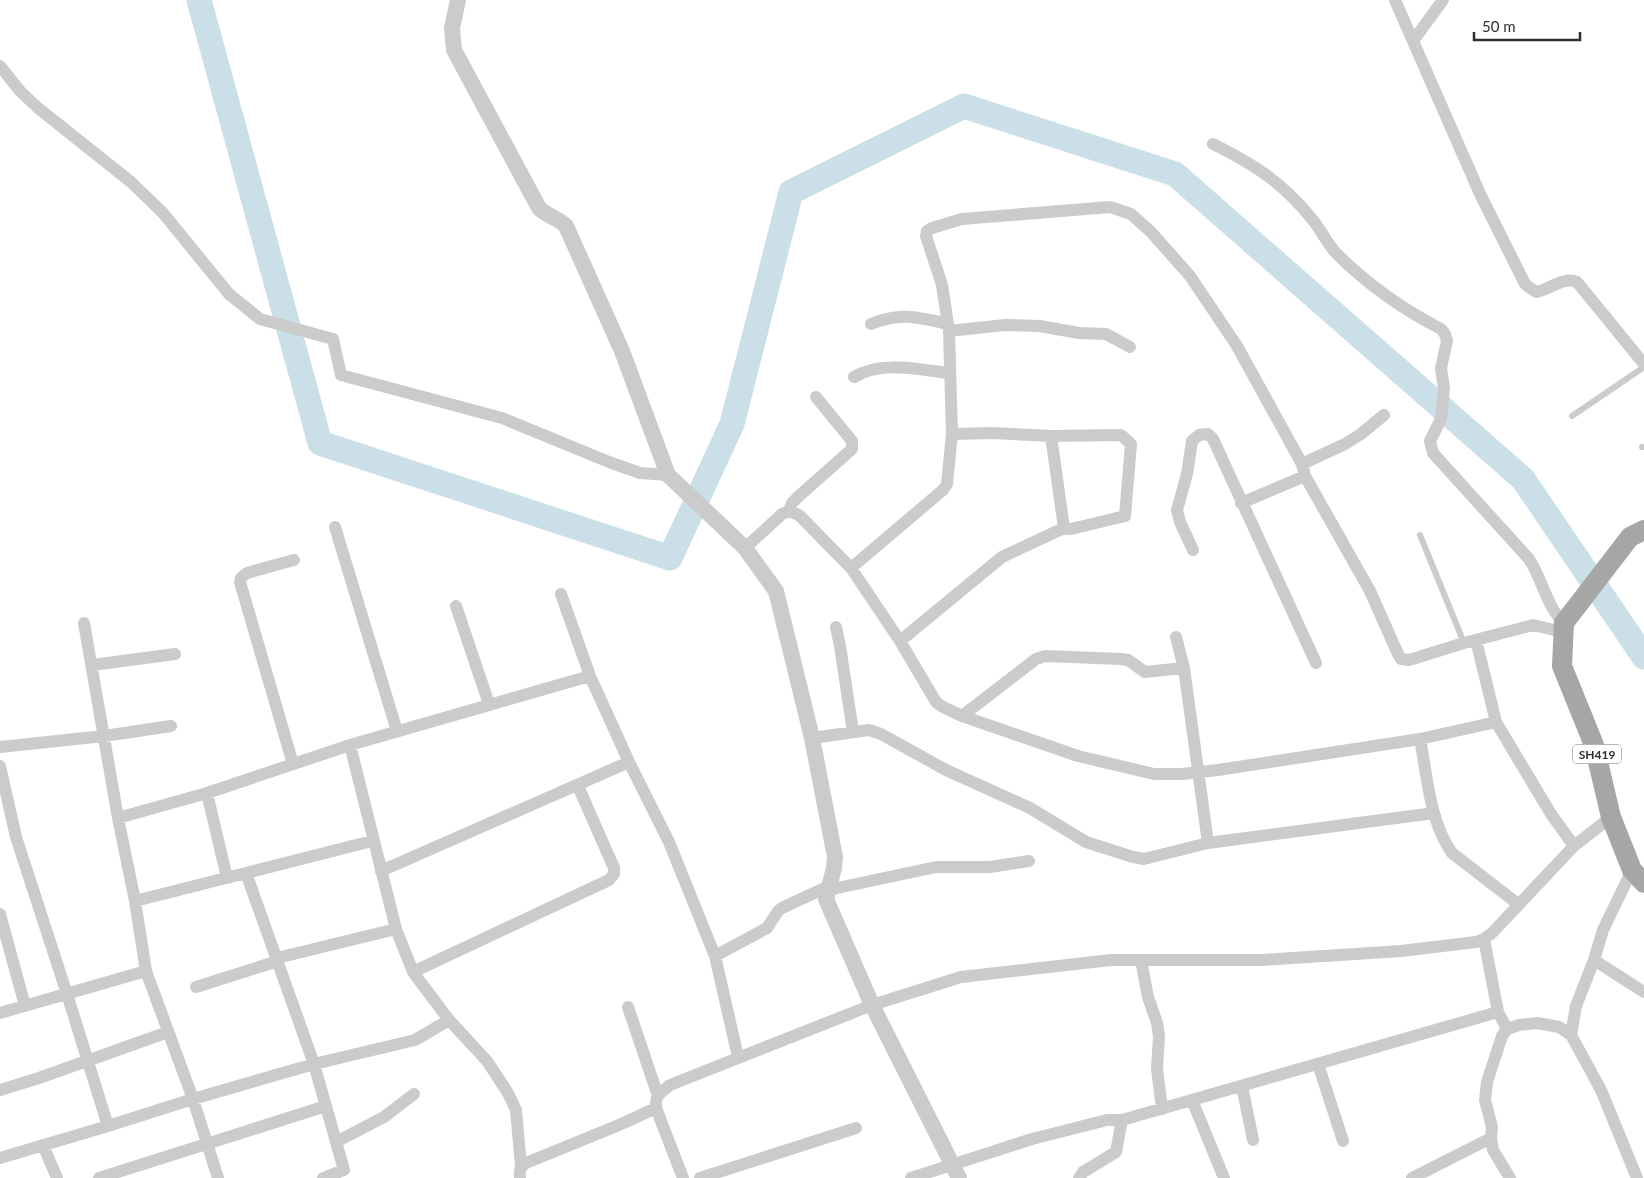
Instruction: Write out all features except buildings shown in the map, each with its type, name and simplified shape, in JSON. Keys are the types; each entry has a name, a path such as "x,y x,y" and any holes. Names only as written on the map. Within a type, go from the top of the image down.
{"main road":[{"path":"1564,626 1630,537 1644,530"},
{"name":"SH419","path":"1564,626 1562,666 1594,745 1611,817 1638,876"}],"street":[{"path":"458,0 452,28 454,50 539,208 566,226 622,351 668,475 740,543 776,591 812,738 835,857 826,899 872,1005 956,1172"},
{"path":"1395,0 1481,196 1525,284 1536,292 1567,280 1577,282 1644,365"},
{"path":"1413,41 1443,0"},
{"path":"0,66 20,92 131,182 163,213 229,294 260,319 332,339 341,375 502,418 640,473 668,475"},
{"path":"1212,144 1246,160 1270,177 1296,201 1313,220 1332,248 1349,265 1401,307 1445,334 1447,341 1440,368 1444,388 1442,410 1438,428 1430,441 1433,453 1529,559 1537,571 1555,614 1564,626"},
{"path":"851,568 943,490 948,479 952,434 948,327 942,285 926,236 928,231 962,219 1110,207 1131,214 1151,232 1190,276 1237,346 1370,591 1401,659 1409,660 1470,641 1533,625 1564,626"},
{"path":"871,324 886,318 912,316 948,327 1040,326 1079,333 1106,334 1130,347"},
{"path":"854,377 870,369 881,367 950,373"},
{"path":"789,511 792,503 852,449 853,445 852,441 816,397"},
{"path":"1241,502 1303,470 1361,434 1384,415"},
{"path":"900,641 1002,557 1064,528 1071,529 1125,516 1130,444 1121,435 952,434"},
{"path":"1193,550 1180,522 1177,510 1187,474 1190,445 1194,438 1208,434 1213,439 1316,663"},
{"path":"1051,436 1064,528"},
{"path":"740,543 782,514 789,511 799,515 851,568 900,641 936,702 962,716 1078,756 1154,774 1200,772 1420,739 1496,722"},
{"path":"335,527 397,731"},
{"path":"293,764 240,582 241,578 247,573 294,560"},
{"path":"561,594 590,676 629,762 669,842 716,956 738,1057"},
{"path":"456,606 489,704"},
{"path":"84,623 146,971 193,1099 218,1178"},
{"path":"836,627 853,732"},
{"path":"1176,637 1184,668 1200,772 1208,843"},
{"path":"1470,641 1496,722 1551,814 1574,846"},
{"path":"92,665 175,654"},
{"path":"962,716 1036,658 1045,656 1128,660 1145,672 1184,668"},
{"path":"118,818 207,793 350,745 590,676"},
{"path":"0,747 104,736 171,726"},
{"path":"812,738 869,730 881,734 946,770 1030,808 1086,842 1144,859 1208,843 1434,814"},
{"path":"1420,739 1434,814 1446,845 1452,853 1518,904"},
{"path":"350,745 372,841 396,929 413,972 449,1020 487,1061 508,1093 516,1110 521,1172 657,1102 660,1092 670,1086 738,1057 872,1005 961,977 1112,960 1262,960 1401,952 1484,939 1574,846 1611,817"},
{"path":"381,872 629,762"},
{"path":"0,766 16,838 108,1126"},
{"path":"413,972 609,880 614,874 614,868 578,786"},
{"path":"207,793 227,878"},
{"path":"135,901 372,841"},
{"path":"716,956 768,928 778,911 782,908 829,888 936,866 990,867 1029,861"},
{"path":"246,873 314,1064 344,1170 323,1178"},
{"path":"1571,1035 1576,1006 1594,960 1603,930 1638,876"},
{"path":"0,914 26,1006"},
{"path":"196,987 278,960 396,929"},
{"path":"1484,939 1498,1012 1507,1029"},
{"path":"1141,960 1148,997 1157,1023 1159,1036 1157,1069 1162,1109"},
{"path":"1594,960 1644,992"},
{"path":"0,1013 146,971"},
{"path":"628,1007 683,1178"},
{"path":"911,1178 956,1172 1032,1140 1107,1120 1122,1120 1498,1012"},
{"path":"0,1158 314,1064 415,1040 449,1020"},
{"path":"1510,1178 1493,1150 1492,1127 1484,1100 1487,1082 1502,1036 1507,1029 1519,1025 1537,1023 1559,1028 1571,1035 1601,1090 1637,1178"},
{"path":"0,1090 168,1032"},
{"path":"1318,1064 1343,1141"},
{"path":"1242,1086 1253,1140"},
{"path":"336,1142 384,1117 414,1094"},
{"path":"1192,1100 1224,1178"},
{"path":"99,1178 326,1106"},
{"path":"1079,1178 1083,1172 1116,1152 1122,1120"},
{"path":"700,1178 856,1128"},
{"path":"1412,1178 1491,1138"},
{"path":"43,1145 57,1178"}],"lane":[{"path":"1572,416 1644,365"},
{"path":"1420,535 1470,641"}],"waterway":[{"path":"199,0 320,443 670,558 732,424 791,192 964,106 1175,174 1523,479 1644,657"}]}
